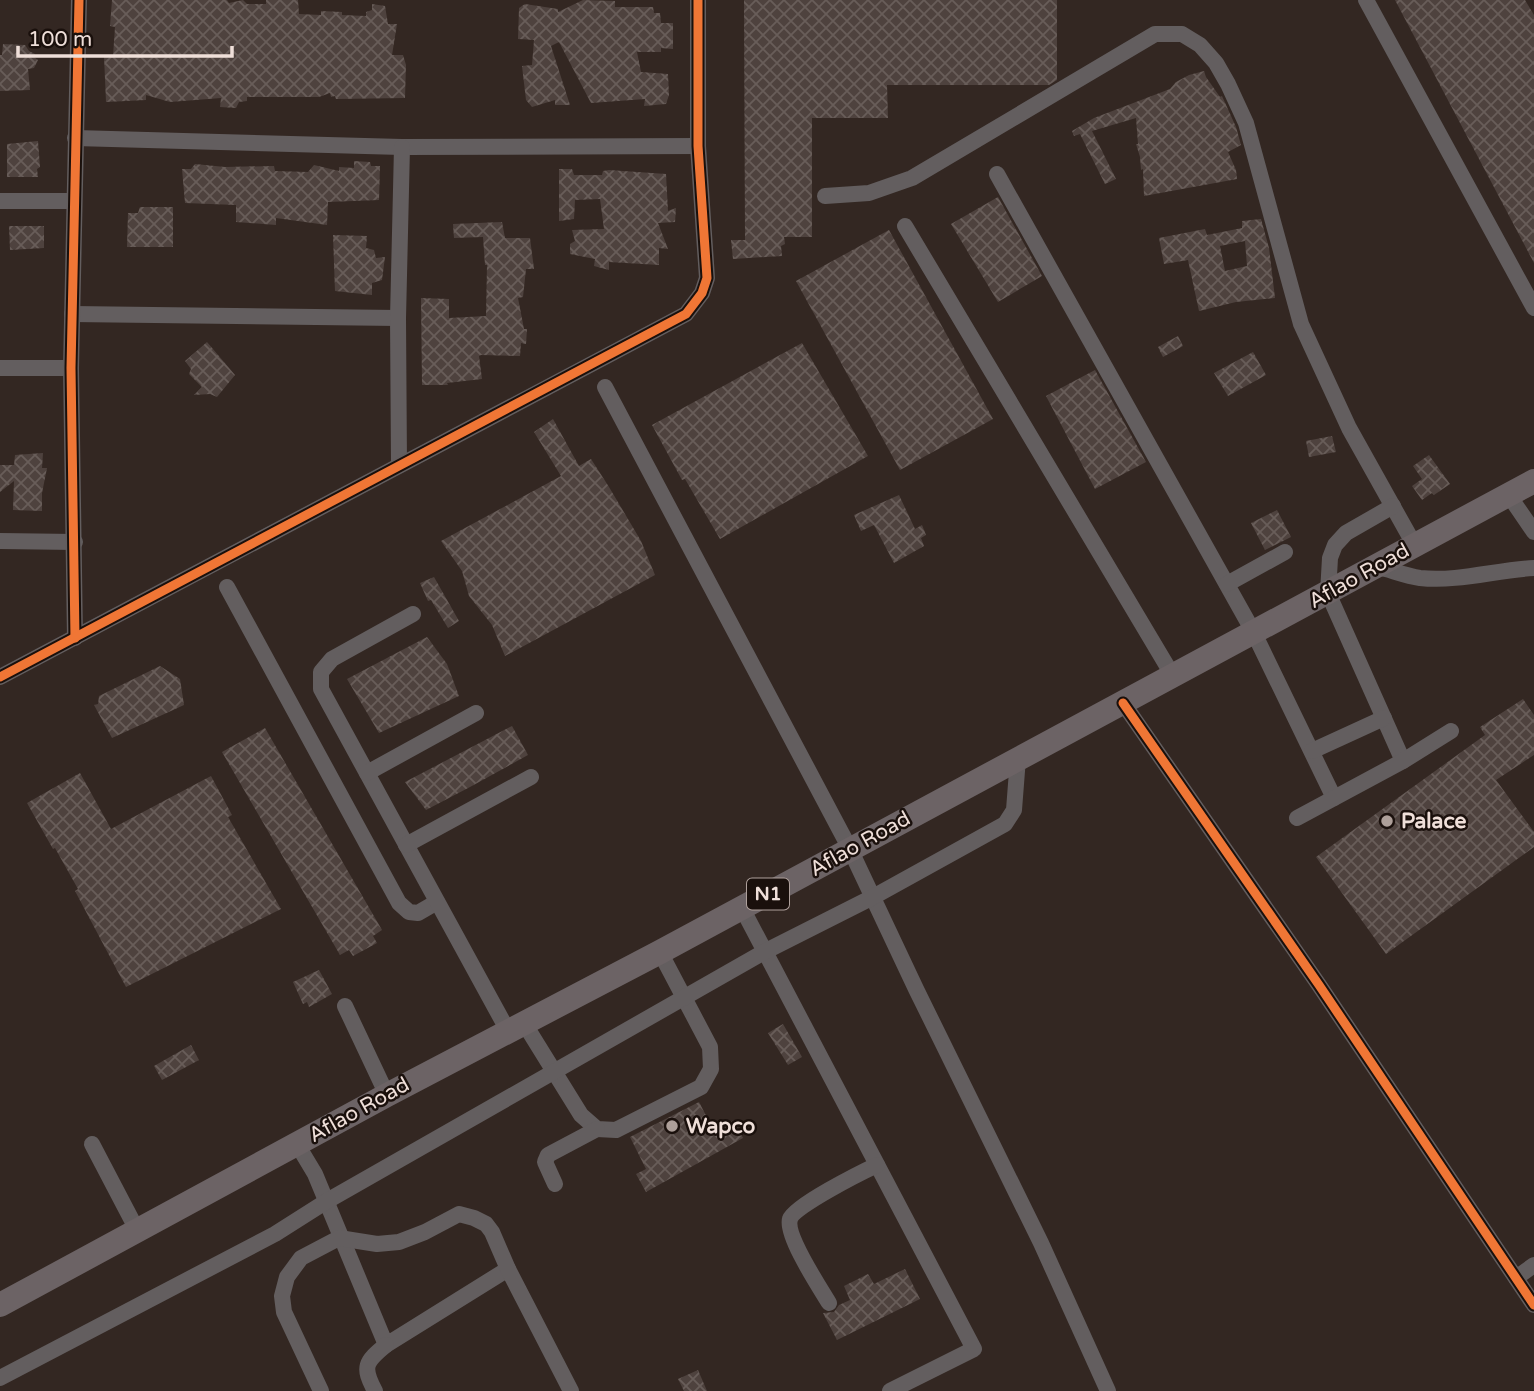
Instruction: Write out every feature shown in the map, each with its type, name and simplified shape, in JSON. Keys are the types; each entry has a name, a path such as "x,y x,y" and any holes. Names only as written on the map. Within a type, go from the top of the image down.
{"highway":[{"name":"Aflao Road","path":"0,1305 387,1094 660,952 1534,481"}],"street":[{"path":"75,638 71,368 79,0"},
{"path":"0,677 686,314 695,305 708,278 698,146 698,0"},
{"path":"1366,0 1534,308"},
{"path":"825,196 869,193 912,178 1155,34 1182,34 1200,45 1216,64 1246,123 1301,324 1349,428 1415,546"},
{"path":"75,138 402,147 698,146"},
{"path":"399,465 398,318 402,147"},
{"path":"997,174 1255,633 1334,798"},
{"path":"0,201 73,201"},
{"path":"905,226 1173,676"},
{"path":"72,314 398,318"},
{"path":"0,368 71,368"},
{"path":"604,387 850,849 1041,1243 1108,1391"},
{"path":"1508,494 1534,532"},
{"path":"1393,506 1346,533 1335,545 1330,558 1328,593 1403,761"},
{"path":"0,541 75,542"},
{"path":"1227,584 1285,552"},
{"path":"1378,567 1420,578 1461,578 1507,569 1534,568"},
{"path":"227,587 399,903 409,912 418,914 438,902"},
{"path":"413,614 332,659 321,672 321,689 438,902 516,1027 554,1072 581,1115 597,1129"},
{"path":"1123,704 1319,985 1534,1306"},
{"path":"367,773 476,713"},
{"path":"1312,751 1384,718"},
{"path":"1297,818 1403,761 1451,731"},
{"path":"0,1378 275,1234 327,1201 764,952 873,897 1005,824 1014,810 1018,758"},
{"path":"406,845 531,777"},
{"path":"741,908 974,1349 890,1391"},
{"path":"555,1184 545,1162 548,1155 597,1129 617,1130 701,1087 711,1069 710,1047 660,952"},
{"path":"345,1006 387,1094"},
{"path":"93,1144 136,1230"},
{"path":"297,1144 327,1201 339,1238 386,1345"},
{"path":"829,1303 800,1254 789,1229 790,1219 795,1212 822,1195 877,1165"},
{"path":"321,1391 284,1312 282,1296 287,1277 301,1258 339,1238 377,1244 399,1242 425,1233 459,1214 474,1217 486,1224 492,1232 508,1269 571,1391"},
{"path":"1516,1278 1534,1265"},
{"path":"375,1391 367,1377 367,1365 371,1357 508,1269"}],"building":[{"path":"112,0 227,0 229,3 243,0 247,4 266,4 266,0 298,0 299,14 321,15 321,11 366,16 366,12 372,10 372,4 385,6 388,24 397,24 392,55 403,55 406,65 405,98 336,99 335,96 331,97 330,93 319,97 247,97 247,101 239,102 236,108 220,107 221,98 170,102 146,95 146,100 106,102 104,56 113,56 115,27 110,26"},
{"path":"583,0 615,1 615,7 653,7 654,13 660,13 661,23 673,23 673,49 637,52 641,72 668,74 669,95 666,104 644,106 645,99 591,103 559,42 551,46 570,105 555,105 555,100 532,107 526,100 522,66 532,65 534,40 518,39 519,8 525,4 558,9 558,12"},
{"path":"744,0 1057,0 1057,80 1049,85 887,85 888,118 812,118 812,237 784,237 782,256 733,259 731,240 745,240"},
{"path":"1395,0 1525,0 1534,15 1534,263"},
{"path":"3,44 25,45 35,54 34,57 38,60 34,68 28,69 30,90 0,91 0,55"},
{"path":"1204,71 1220,97 1222,96 1236,127 1241,145 1228,152 1237,179 1144,196 1143,169 1141,170 1136,144 1136,118 1092,131 1116,179 1105,184 1080,134 1074,136 1072,131 1094,118 1170,89 1189,75"},
{"path":"38,141 38,177 7,177 7,144"},
{"path":"354,161 380,166 379,200 328,202 327,225 276,218 276,225 236,222 236,205 185,203 182,169 191,169 195,164 225,167 274,166 275,171 308,172 314,165 339,171 339,167 354,168"},
{"path":"559,169 572,169 574,175 602,175 603,171 609,170 666,174 668,211 676,208 675,222 658,223 668,249 659,248 659,265 609,262 609,270 594,266 595,259 570,254 570,244 575,241 572,230 604,229 600,199 575,200 574,219 559,221"},
{"path":"998,197 1042,276 998,302 951,224"},
{"path":"140,207 173,207 173,247 127,247 128,213 138,213"},
{"path":"1261,219 1269,248 1275,298 1236,302 1199,311 1188,260 1164,264 1159,238 1205,229 1207,235 1242,228 1242,221","holes":["1245,241 1247,266 1225,271 1220,246"]},
{"path":"502,222 505,238 530,238 534,269 526,269 523,297 518,298 524,329 527,329 526,344 521,343 520,356 479,356 482,379 447,383 448,385 422,385 421,298 449,299 449,318 486,316 487,265 483,237 454,238 453,224"},
{"path":"9,226 44,226 44,248 10,250"},
{"path":"889,230 993,419 900,470 796,281"},
{"path":"333,235 367,236 366,248 374,250 376,258 385,257 382,280 372,283 372,295 335,291"},
{"path":"1178,336 1183,346 1163,357 1158,347"},
{"path":"207,342 235,375 217,397 210,394 194,395 202,387 189,374 191,369 185,361"},
{"path":"802,343 868,456 720,539 685,479 682,480 652,425"},
{"path":"1253,352 1266,375 1228,396 1214,373"},
{"path":"1095,370 1146,462 1095,489 1046,396"},
{"path":"553,419 579,466 591,459 641,541 655,575 505,656 492,625 469,596 462,571 441,541 561,476 534,432"},
{"path":"1332,436 1336,452 1309,457 1306,441"},
{"path":"43,453 42,468 47,468 42,511 13,510 14,481 0,492 0,465 14,465 15,455"},
{"path":"1429,455 1450,484 1422,500 1412,486 1422,479 1413,466"},
{"path":"899,495 915,529 922,525 926,535 921,538 924,546 894,563 874,525 861,531 854,515"},
{"path":"1277,510 1291,537 1265,550 1251,523"},
{"path":"434,577 459,621 448,628 431,600 428,601 420,583"},
{"path":"427,637 447,664 459,696 379,733 347,679"},
{"path":"160,666 180,679 184,705 112,738 94,705 98,704 99,696"},
{"path":"1523,699 1534,715 1534,755 1496,780 1534,832 1534,847 1386,954 1316,857 1485,735 1480,727"},
{"path":"512,726 528,755 470,787 426,810 405,782"},
{"path":"265,728 382,930 373,936 377,943 353,956 349,950 340,955 222,752"},
{"path":"80,773 111,829 211,776 232,815 228,817 281,909 126,987 75,891 78,889 27,803"},
{"path":"319,970 332,994 309,1007 307,1002 303,1004 293,982"},
{"path":"783,1024 802,1057 788,1065 768,1033"},
{"path":"191,1045 199,1060 162,1080 154,1066"},
{"path":"699,1102 714,1131 734,1120 743,1138 646,1192 636,1174 646,1169 630,1137"},
{"path":"905,1269 920,1299 837,1340 823,1313 834,1312 839,1305 850,1300 844,1286 868,1274 874,1284"},
{"path":"698,1370 707,1391 684,1391 678,1379"}],"cycle path":[{"path":"75,638 71,368 79,0"},
{"path":"0,677 686,314 702,293 707,278 698,146 698,0"},
{"path":"1123,703 1319,985 1534,1305"}],"place":[{"name":"Palace","path":"1387,821"},
{"name":"Wapco","path":"672,1126"}]}
